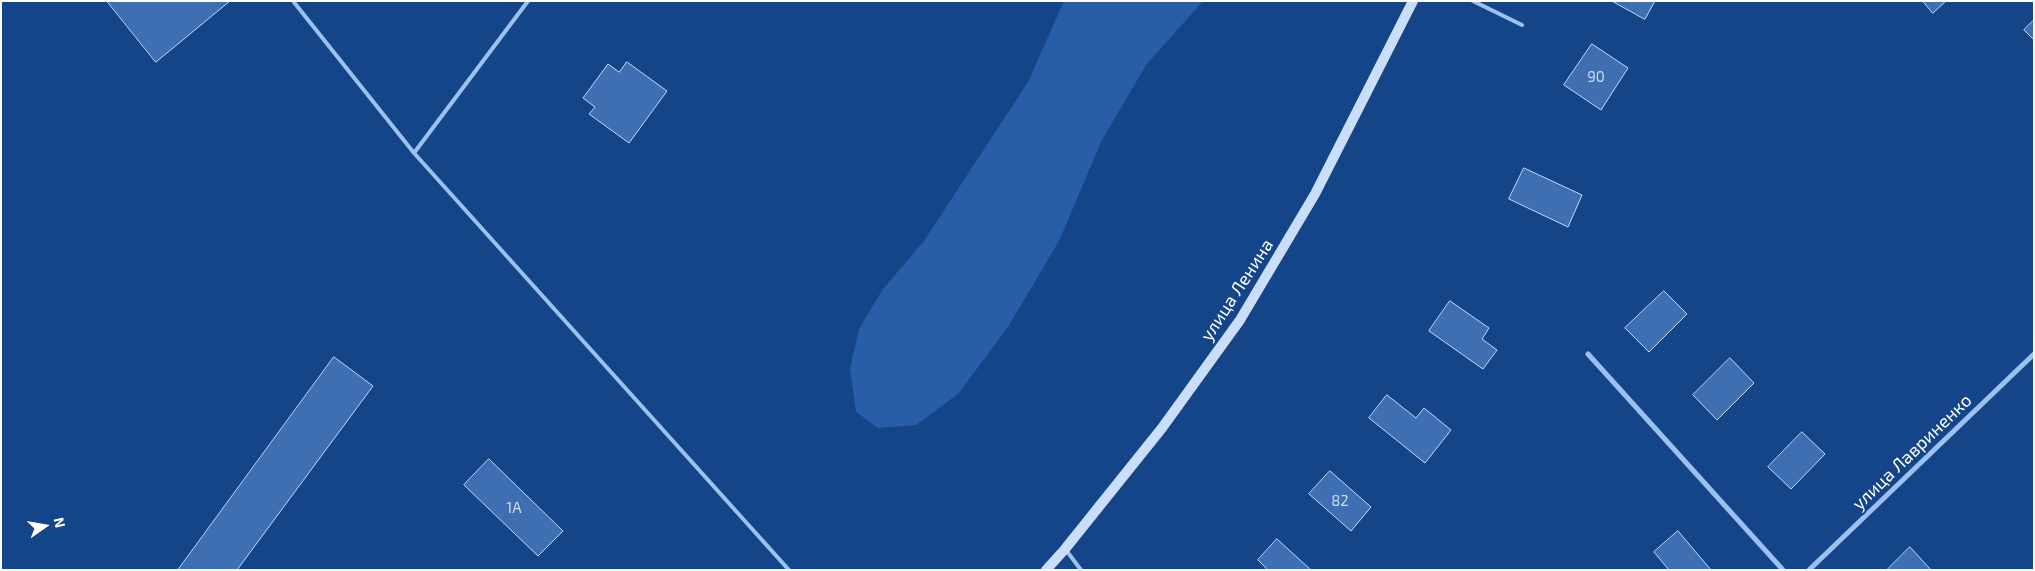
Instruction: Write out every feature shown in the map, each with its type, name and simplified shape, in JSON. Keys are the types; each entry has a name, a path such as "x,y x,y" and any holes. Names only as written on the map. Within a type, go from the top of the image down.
{"main road":[{"name":"улица Ленина","path":"1046,570 1162,428 1240,320 1315,194 1413,1"}],"street":[{"path":"1588,354 1783,570"},
{"name":"улица Лавриненко","path":"1809,570 2034,354"}],"lane":[{"path":"293,1 414,153 789,570"},
{"path":"414,153 528,1"},
{"path":"1473,1 1522,25"},
{"path":"1065,549 1081,570"}],"shaded area":[{"path":"1064,1 1203,1 1146,65 1101,142 1059,241 1008,327 958,394 916,425 878,428 856,412 850,369 859,329 883,289 924,241 1028,82"}],"building":[{"path":"107,1 230,1 156,62"},
{"path":"1612,1 1655,1 1645,19"},
{"path":"1923,1 1946,1 1933,13"},
{"path":"2034,20 2034,40 2024,30"},
{"path":"1592,44 1628,68 1601,110 1564,85"},
{"path":"627,62 667,91 629,143 589,114 595,107 583,98 608,64 619,72"},
{"path":"1524,168 1582,195 1568,227 1509,199"},
{"path":"1664,291 1687,314 1649,352 1625,328"},
{"path":"1450,301 1489,328 1482,339 1497,350 1483,369 1429,331"},
{"path":"334,357 373,386 237,570 178,570"},
{"path":"1730,358 1754,383 1717,420 1693,395"},
{"path":"1387,395 1416,418 1424,408 1451,430 1425,463 1369,418"},
{"path":"1802,432 1825,454 1791,489 1768,467"},
{"path":"489,459 563,531 538,556 464,485"},
{"path":"1330,471 1371,507 1351,531 1309,494"},
{"path":"1678,531 1711,570 1669,570 1654,552"},
{"path":"1277,539 1311,570 1268,570 1258,560"},
{"path":"1910,547 1931,570 1887,570"}]}
